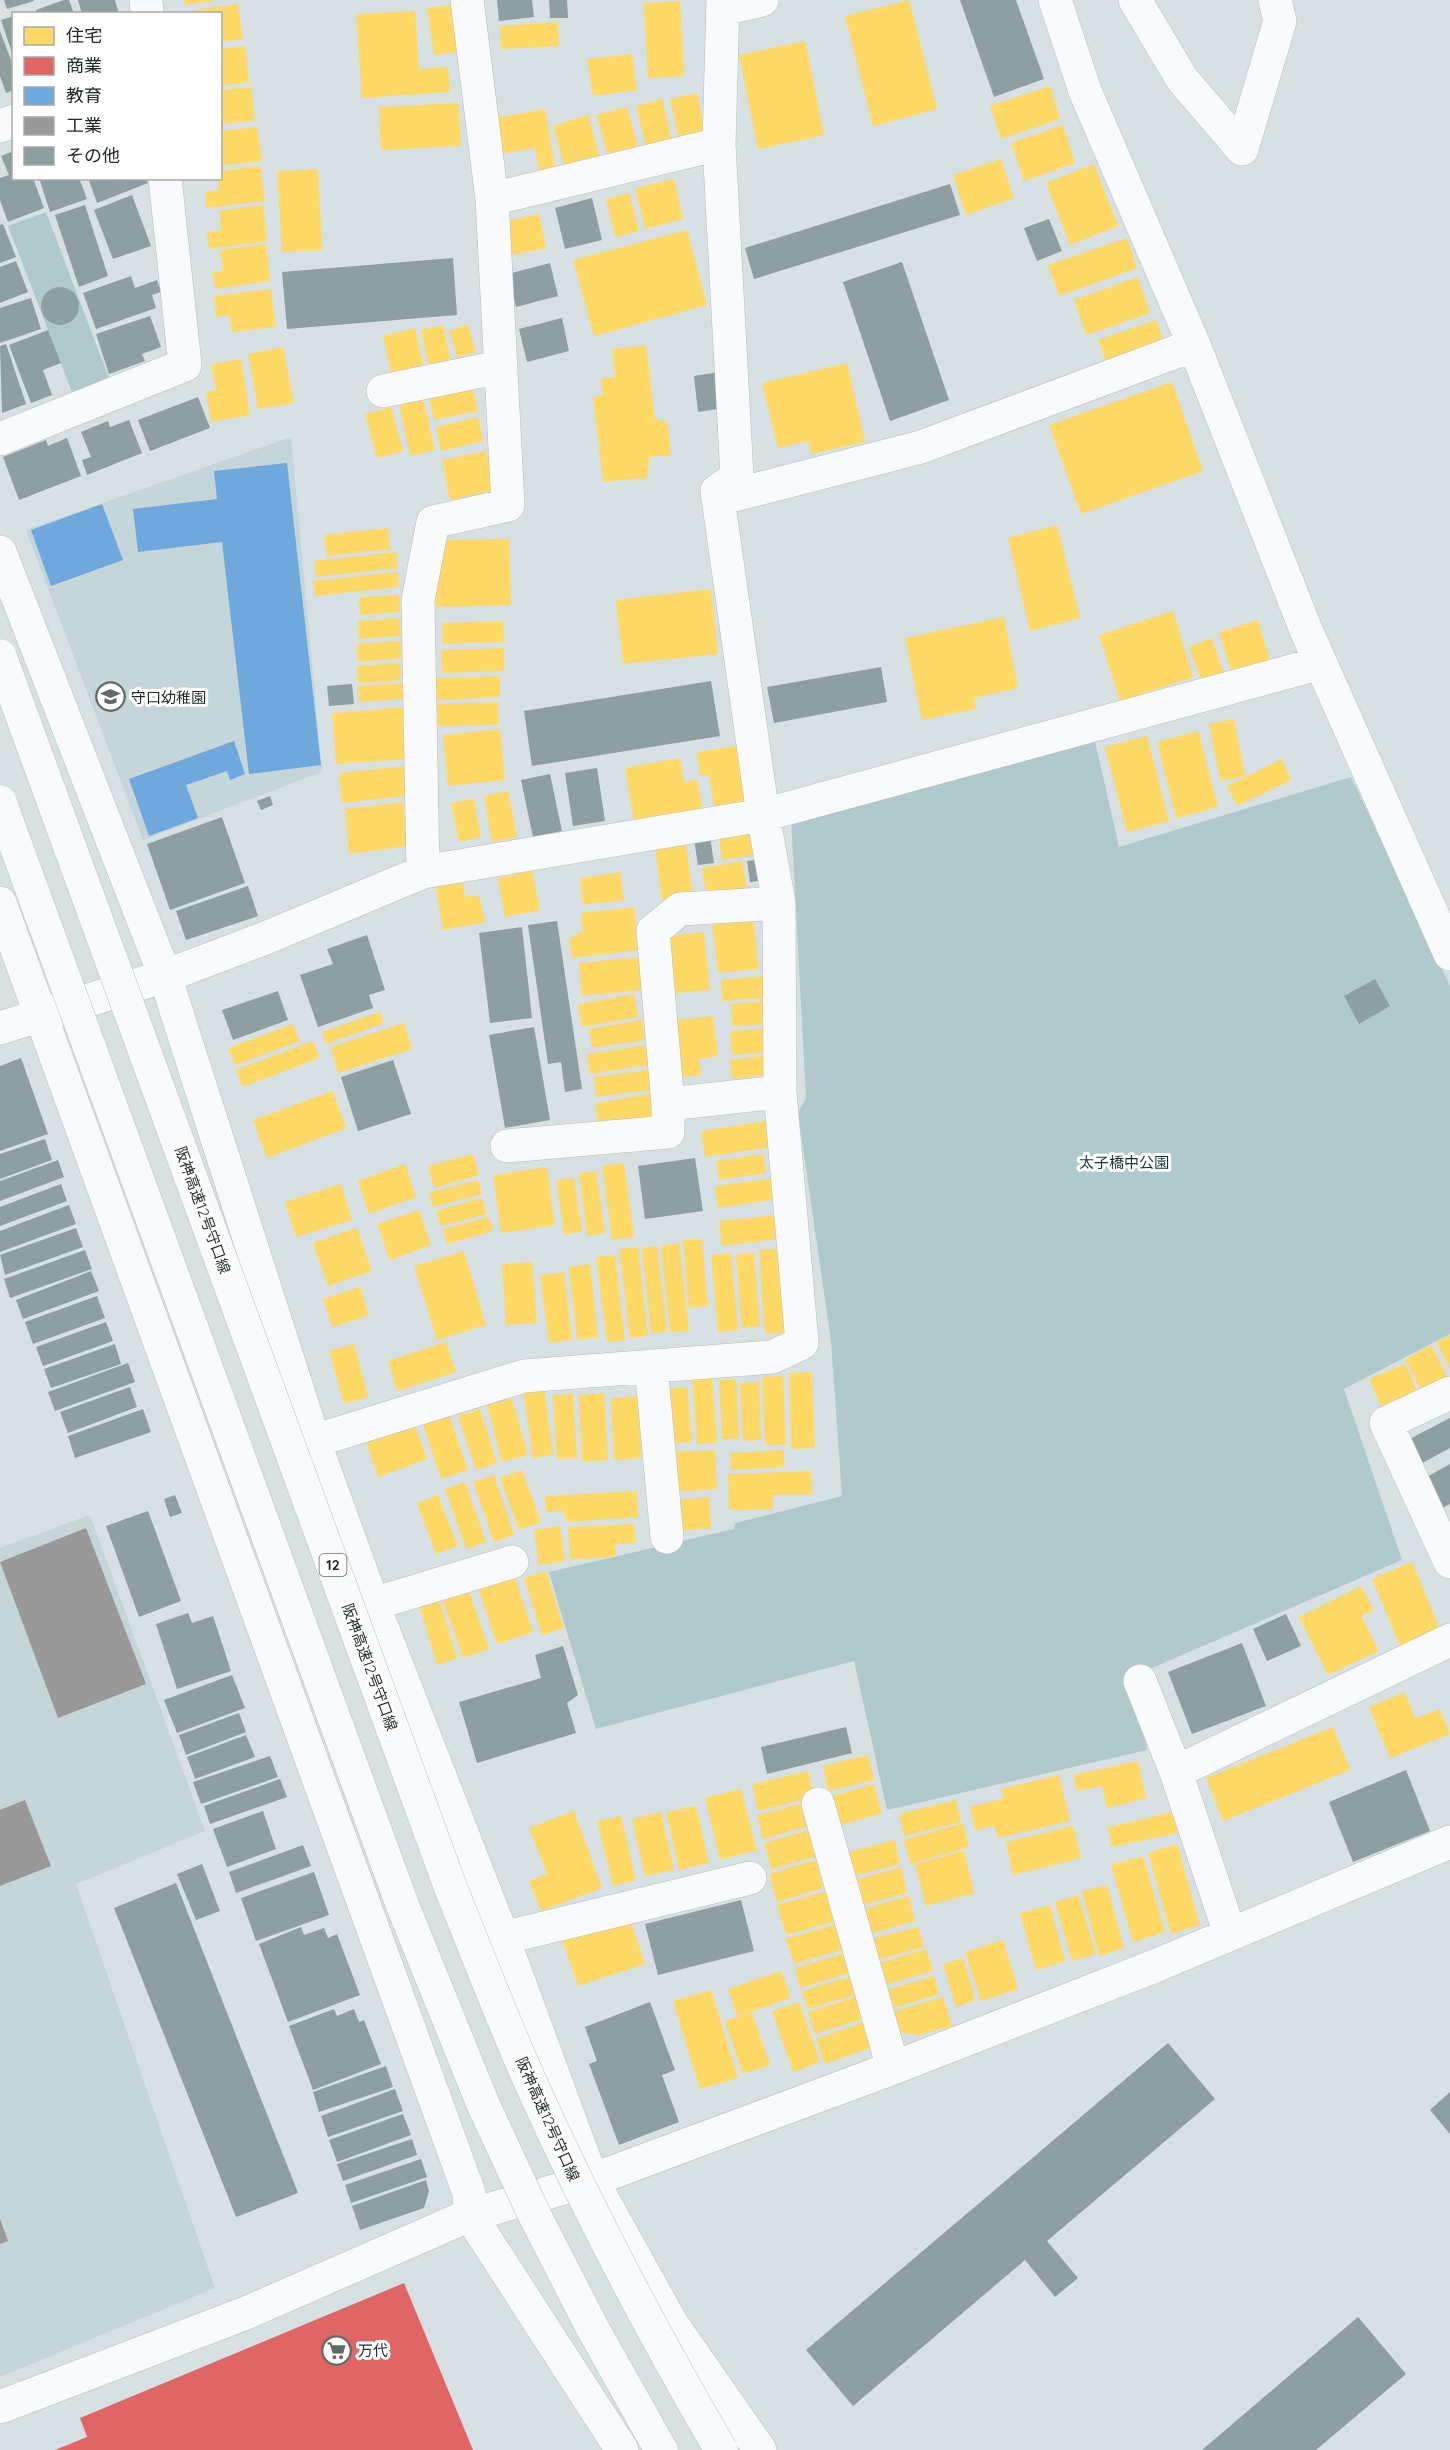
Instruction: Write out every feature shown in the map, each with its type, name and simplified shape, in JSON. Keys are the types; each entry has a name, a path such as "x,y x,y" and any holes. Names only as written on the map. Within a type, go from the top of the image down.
{"main road":[{"path":"423,872 418,600 433,522 508,505 492,199 467,0"},
{"path":"314,1441 524,1376 772,1357 802,1343 780,1092 779,903 763,815 717,491 737,477 719,144 723,4 762,0"},
{"path":"1055,0 1084,91 1194,345 1321,663 1450,954"},
{"path":"1135,0 1182,79 1242,149 1280,21 1275,0"},
{"path":"492,199 719,144"},
{"path":"0,439 185,365 165,180"},
{"path":"719,499 921,447 1194,345"},
{"path":"382,391 500,367"},
{"path":"0,552 165,976 314,1441 373,1604 503,1938 592,2180 672,2324 760,2450"},
{"name":"阪神高速12号守口線","path":"0,656 450,1886 529,2078 585,2198 644,2315 721,2450"},
{"path":"0,1028 38,1014 165,976 263,939 423,872 763,815 1321,663"},
{"path":"0,802 402,1904 483,2104 533,2212 593,2329 661,2450"},
{"path":"0,903 38,1014 469,2193 470,2215 622,2450"},
{"path":"507,1146 668,1132 668,1104 653,930 680,909 779,903"},
{"path":"668,1104 780,1092"},
{"path":"651,1366 667,1537"},
{"path":"1450,1394 1386,1422 1450,1562"},
{"path":"373,1604 512,1562"},
{"path":"1176,1772 1450,1640"},
{"path":"1140,1681 1176,1772 1230,1934"},
{"path":"818,1804 893,2068"},
{"path":"0,2407 246,2313 470,2215 592,2180 893,2068 1230,1934 1450,1842"},
{"path":"503,1938 750,1878"}],"shaded area":[{"path":"291,437 322,772 143,840 26,530"},
{"path":"90,1515 205,1831 76,1884 215,2288 0,2377 0,1548"}],"green space":[{"path":"46,212 109,378 72,392 8,226"},
{"name":"太子橋中公園","path":"1095,741 1119,847 1351,777 1450,986 1450,1334 1344,1389 1402,1560 1131,1677 1147,1750 887,1810 854,1661 596,1729 549,1572 734,1529 735,1523 842,1496 831,1341 798,1113 806,1098 791,818"}],"building: 住宅":[{"path":"184,0 213,0 213,1 185,5"},
{"path":"909,0 937,109 873,126 845,16"},
{"path":"680,1 684,76 648,78 644,3"},
{"path":"238,4 243,39 222,42 222,12 193,12 193,10"},
{"path":"455,4 462,51 434,55 427,8"},
{"path":"415,11 419,69 448,67 450,92 362,98 356,14"},
{"path":"558,22 559,46 501,49 500,26"},
{"path":"805,41 824,135 758,149 739,55"},
{"path":"245,46 249,82 222,86 222,49"},
{"path":"632,54 637,90 593,96 587,59"},
{"path":"1050,86 1060,119 1001,139 990,106"},
{"path":"251,87 255,121 222,124 222,90"},
{"path":"697,93 705,135 679,140 670,99"},
{"path":"662,99 672,140 646,147 636,106"},
{"path":"458,103 461,146 381,150 379,107"},
{"path":"627,107 639,150 609,159 596,115"},
{"path":"545,109 555,167 539,170 535,148 501,154 495,118"},
{"path":"588,115 600,158 565,168 553,126"},
{"path":"1063,125 1075,163 1024,181 1011,143"},
{"path":"257,127 262,161 222,166 222,131"},
{"path":"1001,159 1014,198 966,215 953,175"},
{"path":"1094,164 1118,226 1070,245 1046,183"},
{"path":"260,166 265,201 206,208 205,192 219,190 218,180 222,180 222,171"},
{"path":"318,169 322,250 282,252 277,171"},
{"path":"674,179 683,219 645,229 635,188"},
{"path":"629,193 639,231 615,237 606,199"},
{"path":"263,205 267,241 209,249 207,232 221,231 219,211"},
{"path":"539,214 546,248 512,255 505,221"},
{"path":"687,230 707,305 594,336 573,260"},
{"path":"1127,238 1137,268 1059,296 1048,265"},
{"path":"266,244 270,281 215,289 212,272 223,271 220,250"},
{"path":"1138,277 1150,313 1086,335 1074,300"},
{"path":"271,289 276,327 232,332 229,315 216,317 214,296"},
{"path":"1156,320 1165,344 1107,365 1098,340"},
{"path":"443,325 450,359 428,364 421,330"},
{"path":"468,325 476,352 457,357 449,331"},
{"path":"415,328 423,365 391,372 383,336"},
{"path":"646,345 655,419 667,422 671,455 649,457 647,478 603,482 593,397 603,395 601,378 615,377 612,349"},
{"path":"283,347 294,403 258,409 248,354"},
{"path":"241,359 250,415 211,422 206,392 216,390 211,364"},
{"path":"847,363 865,442 811,454 808,441 778,448 762,383"},
{"path":"1172,382 1203,471 1081,514 1049,425"},
{"path":"472,386 478,411 434,420 428,395"},
{"path":"423,398 435,450 410,456 399,404"},
{"path":"391,407 403,451 377,458 365,414"},
{"path":"478,417 483,441 441,451 436,427"},
{"path":"486,451 494,490 450,500 442,460"},
{"path":"1057,525 1080,618 1030,631 1008,538"},
{"path":"388,528 390,549 327,556 324,535"},
{"path":"509,539 511,605 436,607 435,540"},
{"path":"396,552 398,568 316,577 314,561"},
{"path":"398,572 399,587 315,596 313,581"},
{"path":"711,589 718,654 623,664 616,600"},
{"path":"399,595 400,612 360,615 359,597"},
{"path":"1173,611 1193,677 1120,701 1099,635"},
{"path":"1004,617 1018,688 974,698 976,709 922,720 905,638"},
{"path":"399,618 401,636 359,639 358,621"},
{"path":"1258,620 1271,664 1232,676 1219,632"},
{"path":"503,621 504,642 443,644 442,623"},
{"path":"1212,638 1224,674 1202,682 1189,647"},
{"path":"400,641 402,658 358,662 357,644"},
{"path":"504,648 504,671 442,673 441,650"},
{"path":"400,663 401,680 358,683 357,666"},
{"path":"500,676 500,697 436,700 436,678"},
{"path":"402,683 403,699 359,702 358,686"},
{"path":"498,702 499,725 438,726 437,704"},
{"path":"405,707 409,759 336,764 332,713"},
{"path":"1234,719 1245,776 1220,781 1209,724"},
{"path":"500,729 505,780 448,786 443,735"},
{"path":"1198,731 1218,807 1176,818 1157,742"},
{"path":"1147,736 1169,821 1127,832 1105,747"},
{"path":"742,745 750,802 714,807 709,775 700,776 697,752"},
{"path":"680,758 684,782 697,780 702,809 634,821 625,768"},
{"path":"1282,759 1291,780 1237,806 1227,786"},
{"path":"404,766 407,796 342,803 339,773"},
{"path":"508,791 517,837 492,842 484,796"},
{"path":"474,799 481,837 459,842 451,803"},
{"path":"403,802 408,846 349,854 345,809"},
{"path":"758,831 761,854 722,860 719,836"},
{"path":"686,843 693,897 662,901 655,847"},
{"path":"742,861 747,888 706,894 702,868"},
{"path":"532,871 540,910 505,917 498,878"},
{"path":"620,872 624,900 583,905 580,878"},
{"path":"462,877 465,897 479,895 485,922 443,930 435,882"},
{"path":"634,907 640,950 572,958 569,939 583,931 581,913"},
{"path":"753,917 759,969 718,973 712,922"},
{"path":"704,932 710,990 675,993 669,936"},
{"path":"640,957 642,990 582,996 579,963"},
{"path":"764,976 765,998 722,1001 721,980"},
{"path":"634,994 638,1017 582,1027 578,1004"},
{"path":"766,1001 767,1024 732,1026 731,1004"},
{"path":"380,1012 384,1023 326,1044 322,1032"},
{"path":"713,1016 718,1056 699,1059 701,1075 683,1077 676,1020"},
{"path":"642,1020 645,1040 592,1048 589,1029"},
{"path":"404,1023 412,1049 338,1073 331,1047"},
{"path":"293,1024 300,1041 235,1065 228,1048"},
{"path":"769,1028 771,1052 732,1055 730,1031"},
{"path":"313,1041 319,1058 242,1087 236,1070"},
{"path":"645,1045 648,1065 590,1074 587,1054"},
{"path":"769,1055 772,1074 732,1079 730,1060"},
{"path":"649,1070 651,1090 596,1097 594,1077"},
{"path":"333,1091 346,1128 267,1158 253,1120"},
{"path":"650,1094 654,1119 598,1127 595,1103"},
{"path":"766,1121 770,1147 705,1157 701,1131"},
{"path":"473,1154 479,1175 434,1188 428,1166"},
{"path":"763,1154 766,1173 719,1180 716,1161"},
{"path":"624,1163 634,1237 612,1240 602,1166"},
{"path":"405,1164 416,1197 369,1214 358,1181"},
{"path":"547,1167 555,1225 501,1233 493,1175"},
{"path":"596,1171 605,1233 587,1236 579,1173"},
{"path":"574,1178 582,1232 564,1234 556,1180"},
{"path":"775,1178 777,1199 718,1208 715,1186"},
{"path":"478,1180 482,1194 433,1207 429,1193"},
{"path":"341,1184 352,1220 296,1237 285,1202"},
{"path":"482,1198 487,1214 440,1226 436,1211"},
{"path":"419,1210 431,1245 390,1260 377,1224"},
{"path":"775,1215 777,1239 722,1246 719,1221"},
{"path":"489,1217 493,1231 447,1244 443,1229"},
{"path":"357,1228 372,1271 328,1286 313,1243"},
{"path":"702,1239 708,1306 689,1308 683,1240"},
{"path":"679,1243 689,1331 670,1332 661,1246"},
{"path":"657,1246 667,1332 651,1333 642,1248"},
{"path":"638,1247 648,1336 630,1338 619,1249"},
{"path":"788,1248 794,1332 765,1334 759,1250"},
{"path":"464,1251 486,1325 437,1340 414,1266"},
{"path":"731,1253 738,1330 718,1332 711,1255"},
{"path":"754,1253 760,1326 742,1328 736,1254"},
{"path":"615,1255 625,1340 607,1342 596,1257"},
{"path":"532,1262 537,1323 506,1325 502,1264"},
{"path":"590,1264 598,1337 577,1340 569,1267"},
{"path":"564,1272 572,1340 549,1343 540,1275"},
{"path":"360,1287 369,1315 332,1327 323,1299"},
{"path":"1450,1335 1450,1369 1436,1342"},
{"path":"446,1342 456,1372 397,1391 388,1361"},
{"path":"354,1344 368,1397 344,1404 329,1351"},
{"path":"1431,1345 1450,1382 1425,1398 1405,1359"},
{"path":"1405,1364 1417,1390 1381,1406 1369,1379"},
{"path":"812,1372 815,1448 791,1449 789,1373"},
{"path":"712,1376 717,1443 697,1444 692,1377"},
{"path":"783,1376 786,1445 765,1445 762,1377"},
{"path":"719,1380 736,1380 739,1438 722,1440"},
{"path":"759,1382 761,1440 743,1441 740,1383"},
{"path":"544,1386 553,1455 533,1458 523,1389"},
{"path":"687,1387 692,1442 666,1444 662,1389"},
{"path":"604,1393 608,1460 582,1462 579,1395"},
{"path":"573,1394 577,1458 557,1459 553,1395"},
{"path":"638,1396 641,1458 614,1460 611,1398"},
{"path":"512,1399 528,1455 502,1462 487,1405"},
{"path":"480,1409 497,1463 476,1470 458,1416"},
{"path":"448,1412 468,1470 441,1479 422,1421"},
{"path":"414,1423 427,1459 378,1477 366,1441"},
{"path":"715,1450 717,1489 674,1492 671,1452"},
{"path":"784,1450 784,1467 731,1470 730,1453"},
{"path":"522,1470 541,1522 519,1530 500,1478"},
{"path":"811,1471 812,1494 773,1495 773,1509 729,1510 728,1474"},
{"path":"494,1475 514,1535 494,1542 473,1482"},
{"path":"465,1482 486,1542 466,1549 445,1489"},
{"path":"637,1491 638,1517 567,1522 563,1511 546,1512 545,1496"},
{"path":"438,1495 458,1546 436,1554 417,1503"},
{"path":"709,1497 711,1528 676,1531 673,1500"},
{"path":"634,1524 636,1543 615,1544 616,1557 570,1559 568,1527"},
{"path":"560,1526 565,1561 539,1565 534,1530"},
{"path":"1412,1562 1443,1636 1403,1653 1372,1579"},
{"path":"546,1571 564,1628 542,1635 524,1578"},
{"path":"514,1575 533,1632 497,1644 478,1588"},
{"path":"1361,1586 1374,1610 1361,1616 1379,1651 1328,1675 1299,1617"},
{"path":"468,1588 489,1649 463,1658 442,1597"},
{"path":"439,1599 457,1658 437,1665 419,1605"},
{"path":"1405,1692 1415,1718 1440,1709 1450,1734 1390,1758 1369,1707"},
{"path":"1333,1727 1350,1770 1223,1821 1206,1778"},
{"path":"868,1755 874,1780 828,1791 823,1766"},
{"path":"1138,1761 1146,1798 1107,1808 1102,1786 1077,1791 1073,1775"},
{"path":"808,1771 814,1797 758,1811 752,1784"},
{"path":"1059,1775 1070,1821 998,1838 994,1826 975,1830 970,1807 1004,1798 1001,1789"},
{"path":"874,1784 882,1813 837,1826 829,1797"},
{"path":"741,1789 757,1850 720,1860 705,1798"},
{"path":"956,1800 961,1822 904,1836 899,1814"},
{"path":"804,1803 810,1826 763,1839 757,1815"},
{"path":"696,1806 709,1863 679,1870 666,1812"},
{"path":"574,1811 602,1888 541,1911 529,1881 547,1874 529,1828"},
{"path":"661,1812 674,1870 645,1876 632,1819"},
{"path":"1173,1812 1177,1833 1112,1847 1108,1827"},
{"path":"621,1816 636,1880 613,1886 597,1821"},
{"path":"963,1823 969,1847 910,1864 904,1840"},
{"path":"1073,1826 1081,1858 1013,1875 1006,1842"},
{"path":"810,1830 817,1856 771,1869 764,1843"},
{"path":"895,1840 900,1864 849,1877 844,1853"},
{"path":"1177,1844 1200,1925 1171,1934 1148,1853"},
{"path":"964,1851 974,1893 926,1906 915,1864"},
{"path":"1143,1856 1165,1932 1133,1942 1111,1865"},
{"path":"816,1860 823,1888 777,1902 769,1874"},
{"path":"901,1867 907,1893 855,1907 848,1882"},
{"path":"1107,1885 1124,1948 1099,1956 1082,1891"},
{"path":"827,1891 835,1921 786,1935 777,1905"},
{"path":"1078,1895 1096,1954 1072,1961 1055,1902"},
{"path":"909,1896 915,1921 863,1936 857,1911"},
{"path":"1050,1905 1065,1961 1036,1970 1020,1913"},
{"path":"629,1916 645,1964 578,1986 562,1940"},
{"path":"836,1924 844,1949 794,1964 786,1939"},
{"path":"918,1927 924,1947 869,1962 863,1941"},
{"path":"1003,1940 1018,1989 981,2001 965,1952"},
{"path":"926,1949 933,1971 875,1988 870,1966"},
{"path":"845,1953 851,1972 800,1988 795,1968"},
{"path":"963,1958 975,2000 956,2007 943,1964"},
{"path":"781,1971 791,1998 737,2016 728,1989"},
{"path":"852,1976 858,1994 807,2009 802,1991"},
{"path":"934,1976 939,1994 880,2012 874,1994"},
{"path":"711,1990 738,2078 700,2089 673,2001"},
{"path":"859,1996 865,2018 815,2034 808,2012"},
{"path":"943,1997 952,2026 918,2035 896,2032 882,2015"},
{"path":"799,2002 820,2062 793,2072 772,2011"},
{"path":"752,2012 770,2065 743,2074 725,2021"},
{"path":"867,2021 876,2046 825,2064 816,2039"}],"building: 商業":[{"name":"万代","path":"404,2283 473,2450 55,2450 87,2437 80,2418"}],"building: 教育":[{"path":"287,463 321,765 249,774 222,542 138,552 133,509 217,499 214,471"},
{"path":"102,504 123,560 51,586 31,530"},
{"path":"234,741 245,774 230,780 227,771 186,785 198,818 149,836 129,779"}],"building: 工業":[{"path":"86,1528 146,1684 58,1718 0,1562"},
{"path":"25,1800 51,1866 0,1886 0,1810"},
{"path":"0,2219 8,2241 0,2244"}],"building: その他":[{"path":"4,0 34,0 34,1 7,9"},
{"path":"69,0 73,12 36,12 36,10"},
{"path":"78,0 115,0 118,12 81,12"},
{"path":"497,0 532,0 534,17 499,21"},
{"path":"549,0 567,0 568,18 550,18"},
{"path":"960,0 1016,0 1044,79 994,97"},
{"path":"12,17 12,53 1,20"},
{"path":"0,31 12,63 12,91 6,93 0,76"},
{"path":"12,152 12,180 34,180 44,208 8,222 0,200 0,178 9,175 1,156"},
{"path":"40,180 80,180 87,199 50,212"},
{"path":"89,180 147,180 148,183 97,203"},
{"path":"950,184 960,215 754,279 745,248"},
{"path":"132,195 151,246 113,259 94,210"},
{"path":"592,198 602,240 565,249 555,208"},
{"path":"85,205 108,276 79,287 55,215"},
{"path":"1049,219 1062,251 1037,261 1024,228"},
{"path":"3,224 16,257 0,263 0,225"},
{"path":"453,258 457,315 287,329 282,272"},
{"path":"16,261 28,292 0,303 0,267"},
{"path":"902,262 949,400 890,421 843,282"},
{"path":"550,263 558,296 516,307 508,274"},
{"path":"131,276 135,288 157,280 161,292 152,295 156,308 96,329 83,293"},
{"path":"60,287 73,293 79,306 73,319 60,325 47,319 41,306 47,293"},
{"path":"31,298 41,329 0,343 0,308"},
{"path":"150,316 161,347 142,354 145,361 109,374 96,334"},
{"path":"562,318 569,351 527,362 519,329"},
{"path":"48,330 61,363 43,370 52,395 31,403 9,345"},
{"path":"6,344 26,404 2,413 0,346"},
{"path":"719,372 724,408 698,412 694,376"},
{"path":"198,397 210,428 150,451 138,420"},
{"path":"129,420 142,453 87,475 82,460 91,457 81,432 108,421 110,427"},
{"path":"67,438 81,476 19,500 3,457 46,440 48,446"},
{"path":"881,667 887,702 774,723 767,687"},
{"path":"711,681 720,736 532,766 524,711"},
{"path":"352,684 354,704 329,706 327,686"},
{"path":"597,768 605,821 573,826 565,773"},
{"path":"550,774 562,831 533,837 521,780"},
{"path":"270,796 273,805 261,810 257,801"},
{"path":"222,817 245,883 170,910 147,844"},
{"path":"710,837 714,863 698,865 694,839"},
{"path":"764,859 768,880 750,882 747,861"},
{"path":"248,886 258,916 186,940 176,911"},
{"path":"557,921 582,1089 565,1092 561,1062 548,1064 528,925"},
{"path":"522,927 532,1018 490,1023 479,933"},
{"path":"367,935 385,990 369,995 373,1008 318,1027 300,975 333,964 327,949"},
{"path":"1375,979 1390,1006 1359,1024 1344,996"},
{"path":"278,991 288,1020 233,1040 222,1010"},
{"path":"534,1027 550,1120 505,1128 489,1035"},
{"path":"21,1058 48,1134 0,1151 0,1066"},
{"path":"393,1060 411,1114 358,1131 341,1077"},
{"path":"45,1139 52,1160 0,1179 0,1154"},
{"path":"695,1158 703,1211 645,1219 638,1166"},
{"path":"58,1160 64,1177 0,1201 0,1181"},
{"path":"61,1184 67,1201 0,1226 0,1207"},
{"path":"69,1205 76,1224 0,1252 0,1231"},
{"path":"76,1228 83,1247 5,1275 0,1255"},
{"path":"85,1250 92,1269 10,1298 4,1279"},
{"path":"91,1271 99,1291 23,1319 16,1300"},
{"path":"97,1296 105,1318 33,1344 25,1322"},
{"path":"106,1322 113,1341 43,1366 36,1347"},
{"path":"115,1344 121,1364 51,1388 44,1369"},
{"path":"128,1363 135,1382 55,1411 48,1392"},
{"path":"130,1387 137,1407 68,1433 60,1412"},
{"path":"143,1409 151,1432 75,1458 68,1436"},
{"path":"1450,1418 1450,1448 1415,1467 1402,1443"},
{"path":"1450,1464 1450,1504 1441,1509 1425,1478"},
{"path":"175,1495 182,1513 170,1517 164,1499"},
{"path":"148,1511 181,1601 139,1617 106,1526"},
{"path":"188,1613 192,1623 213,1616 231,1671 177,1689 156,1624"},
{"path":"1286,1614 1301,1646 1267,1661 1253,1629"},
{"path":"1242,1643 1266,1706 1192,1734 1168,1672"},
{"path":"563,1646 578,1695 567,1703 576,1733 477,1763 459,1702 541,1678 535,1655"},
{"path":"232,1675 245,1708 177,1733 164,1700"},
{"path":"239,1713 246,1732 186,1755 179,1735"},
{"path":"846,1727 852,1753 767,1774 761,1747"},
{"path":"246,1735 255,1757 195,1779 187,1757"},
{"path":"270,1756 278,1777 201,1804 193,1782"},
{"path":"1406,1770 1430,1831 1353,1862 1329,1802"},
{"path":"280,1779 287,1797 210,1824 204,1806"},
{"path":"263,1811 276,1849 227,1867 213,1829"},
{"path":"303,1845 311,1866 236,1893 229,1872"},
{"path":"202,1864 220,1911 196,1920 177,1874"},
{"path":"314,1872 329,1915 256,1941 241,1898"},
{"path":"176,1883 298,2193 236,2217 114,1908"},
{"path":"741,1900 754,1951 658,1975 645,1924"},
{"path":"301,1927 304,1935 324,1928 328,1938 337,1934 360,1995 288,2022 259,1944"},
{"path":"650,2002 675,2070 662,2075 679,2122 619,2145 589,2064 597,2061 585,2027"},
{"path":"334,2009 337,2016 354,2009 359,2022 364,2020 381,2064 313,2090 289,2026"},
{"path":"1168,2043 1215,2099 1047,2241 1078,2278 1055,2297 1025,2260 853,2406 806,2350"},
{"path":"386,2066 393,2087 319,2112 313,2092"},
{"path":"395,2089 403,2111 328,2137 321,2116"},
{"path":"1450,2092 1450,2134 1430,2110"},
{"path":"403,2114 411,2135 337,2162 329,2140"},
{"path":"412,2139 417,2155 343,2181 337,2164"},
{"path":"421,2159 427,2177 351,2203 345,2185"},
{"path":"426,2180 429,2191 424,2208 360,2230 352,2206"},
{"path":"1358,2317 1406,2374 1316,2450 1202,2450"}],"place":[{"name":"守口幼稚園","path":"110,697"},
{"name":"万代","path":"337,2350"}]}
